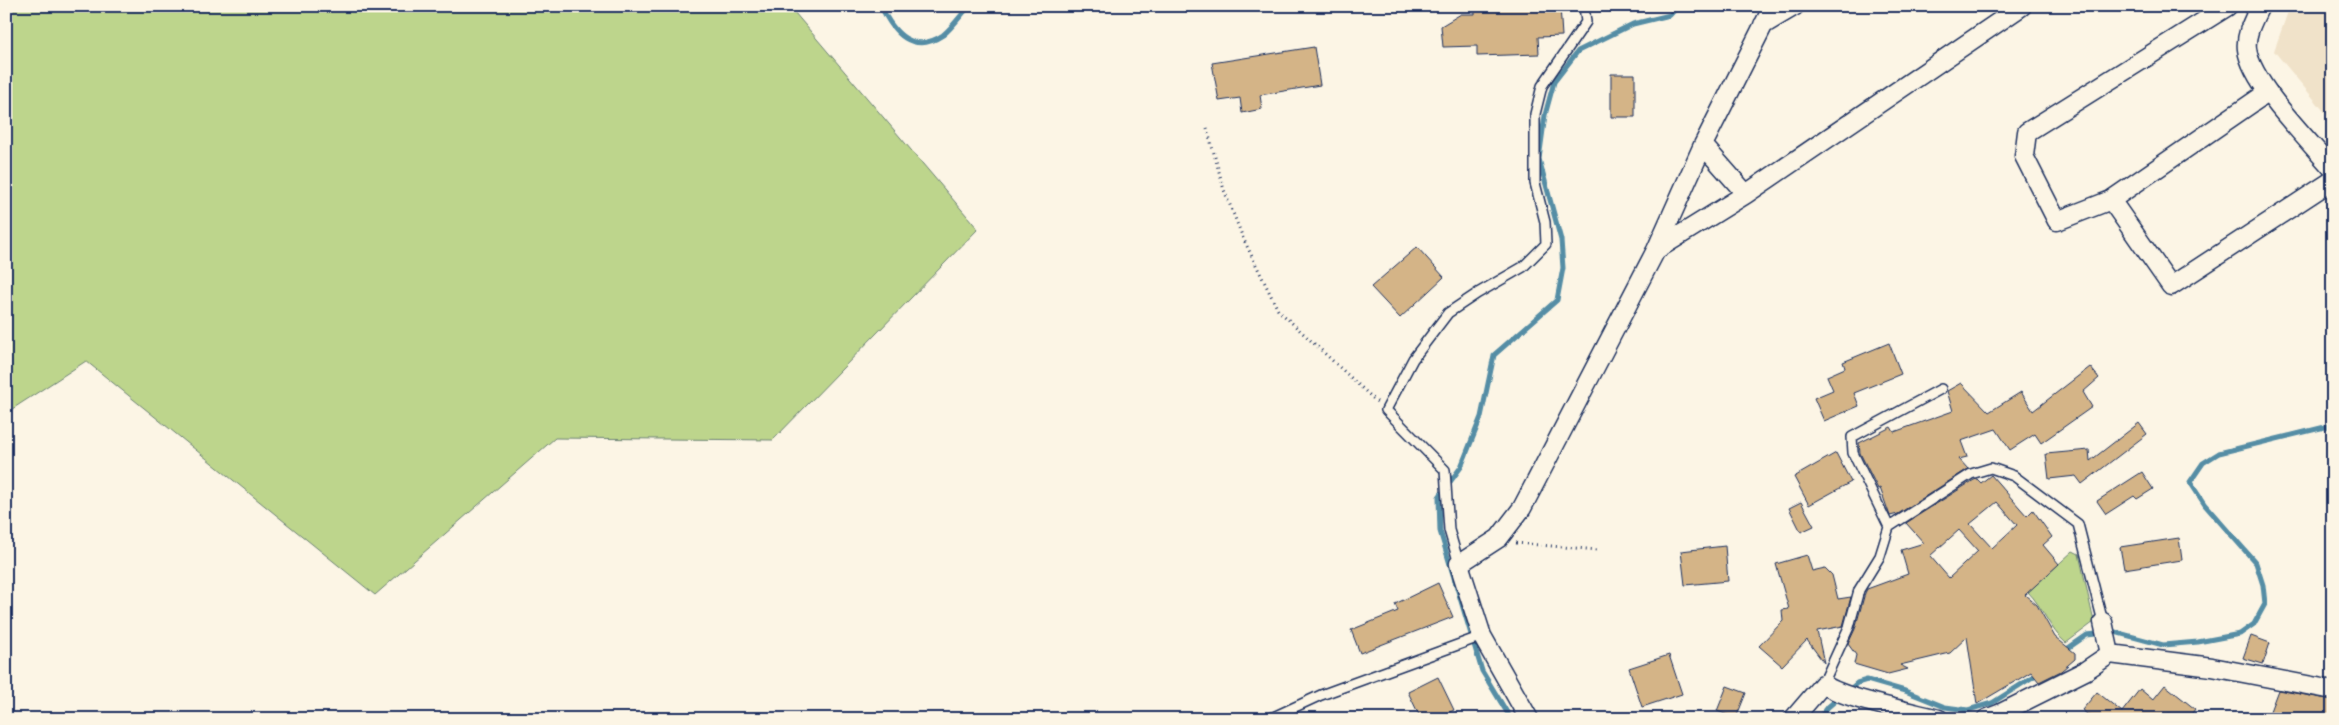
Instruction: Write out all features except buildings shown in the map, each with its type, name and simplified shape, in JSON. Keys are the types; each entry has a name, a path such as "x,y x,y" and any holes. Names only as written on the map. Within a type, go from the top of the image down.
{"street":[{"path":"1529,719 1482,636 1459,564 1499,538 1522,508 1656,250 1703,145 1773,6"},
{"path":"1763,25 1795,6"},
{"path":"1656,250 1746,194 2022,6"},
{"path":"2228,6 2027,132 2024,156 2057,221 2111,200 2268,92"},
{"path":"2260,6 2250,27 2246,48 2251,67 2268,92 2333,169"},
{"path":"1703,145 1746,194"},
{"path":"2111,200 2171,286 2333,180"},
{"path":"2103,622 2108,648"},
{"path":"2108,648 2333,690"},
{"path":"1986,719 2085,671 2108,648"},
{"path":"1793,719 1826,686 1854,696 1939,719"}],"lane":[{"path":"1459,564 1449,530 1445,470 1386,410 1413,359 1448,313 1523,267 1546,244 1545,222 1535,183 1535,114 1542,86 1586,22 1584,6"},
{"path":"1889,527 1853,453 1852,437 1941,389"},
{"path":"1826,686 1849,627 1859,590 1880,556 1889,527 1971,474 1991,468 2014,476 2078,524 2103,622"},
{"path":"1269,719 1321,695 1482,636"}],"path":[{"path":"1207,128 1224,190 1236,222 1278,310 1386,410"},
{"path":"1499,538 1511,543 1598,550"}],"shaded area":[{"path":"2290,6 2333,6 2333,122 2274,51"}],"green space":[{"path":"6,6 789,6 978,229 773,440 555,438 375,595 86,361 6,413"},
{"path":"2073,551 2079,554 2094,622 2066,643 2055,631 2028,592"}],"waterway":[{"path":"881,6 898,32 913,42 922,43 932,41 943,35 969,6"},
{"path":"1511,719 1482,671 1440,531 1439,497 1461,467 1481,417 1494,355 1557,300 1563,268 1561,240 1539,159 1545,115 1554,82 1578,51 1633,24 1670,15 1678,6"},
{"path":"2064,651 2087,635 2115,632 2163,645 2198,642 2240,634 2254,624 2265,604 2263,585 2256,563 2205,505 2190,482 2203,463 2219,453 2333,425"},
{"path":"1848,691 1857,683 1867,680 1905,691 1945,707 1968,710 1992,703 2039,673"},
{"path":"1819,719 1828,707 1841,696"}]}
